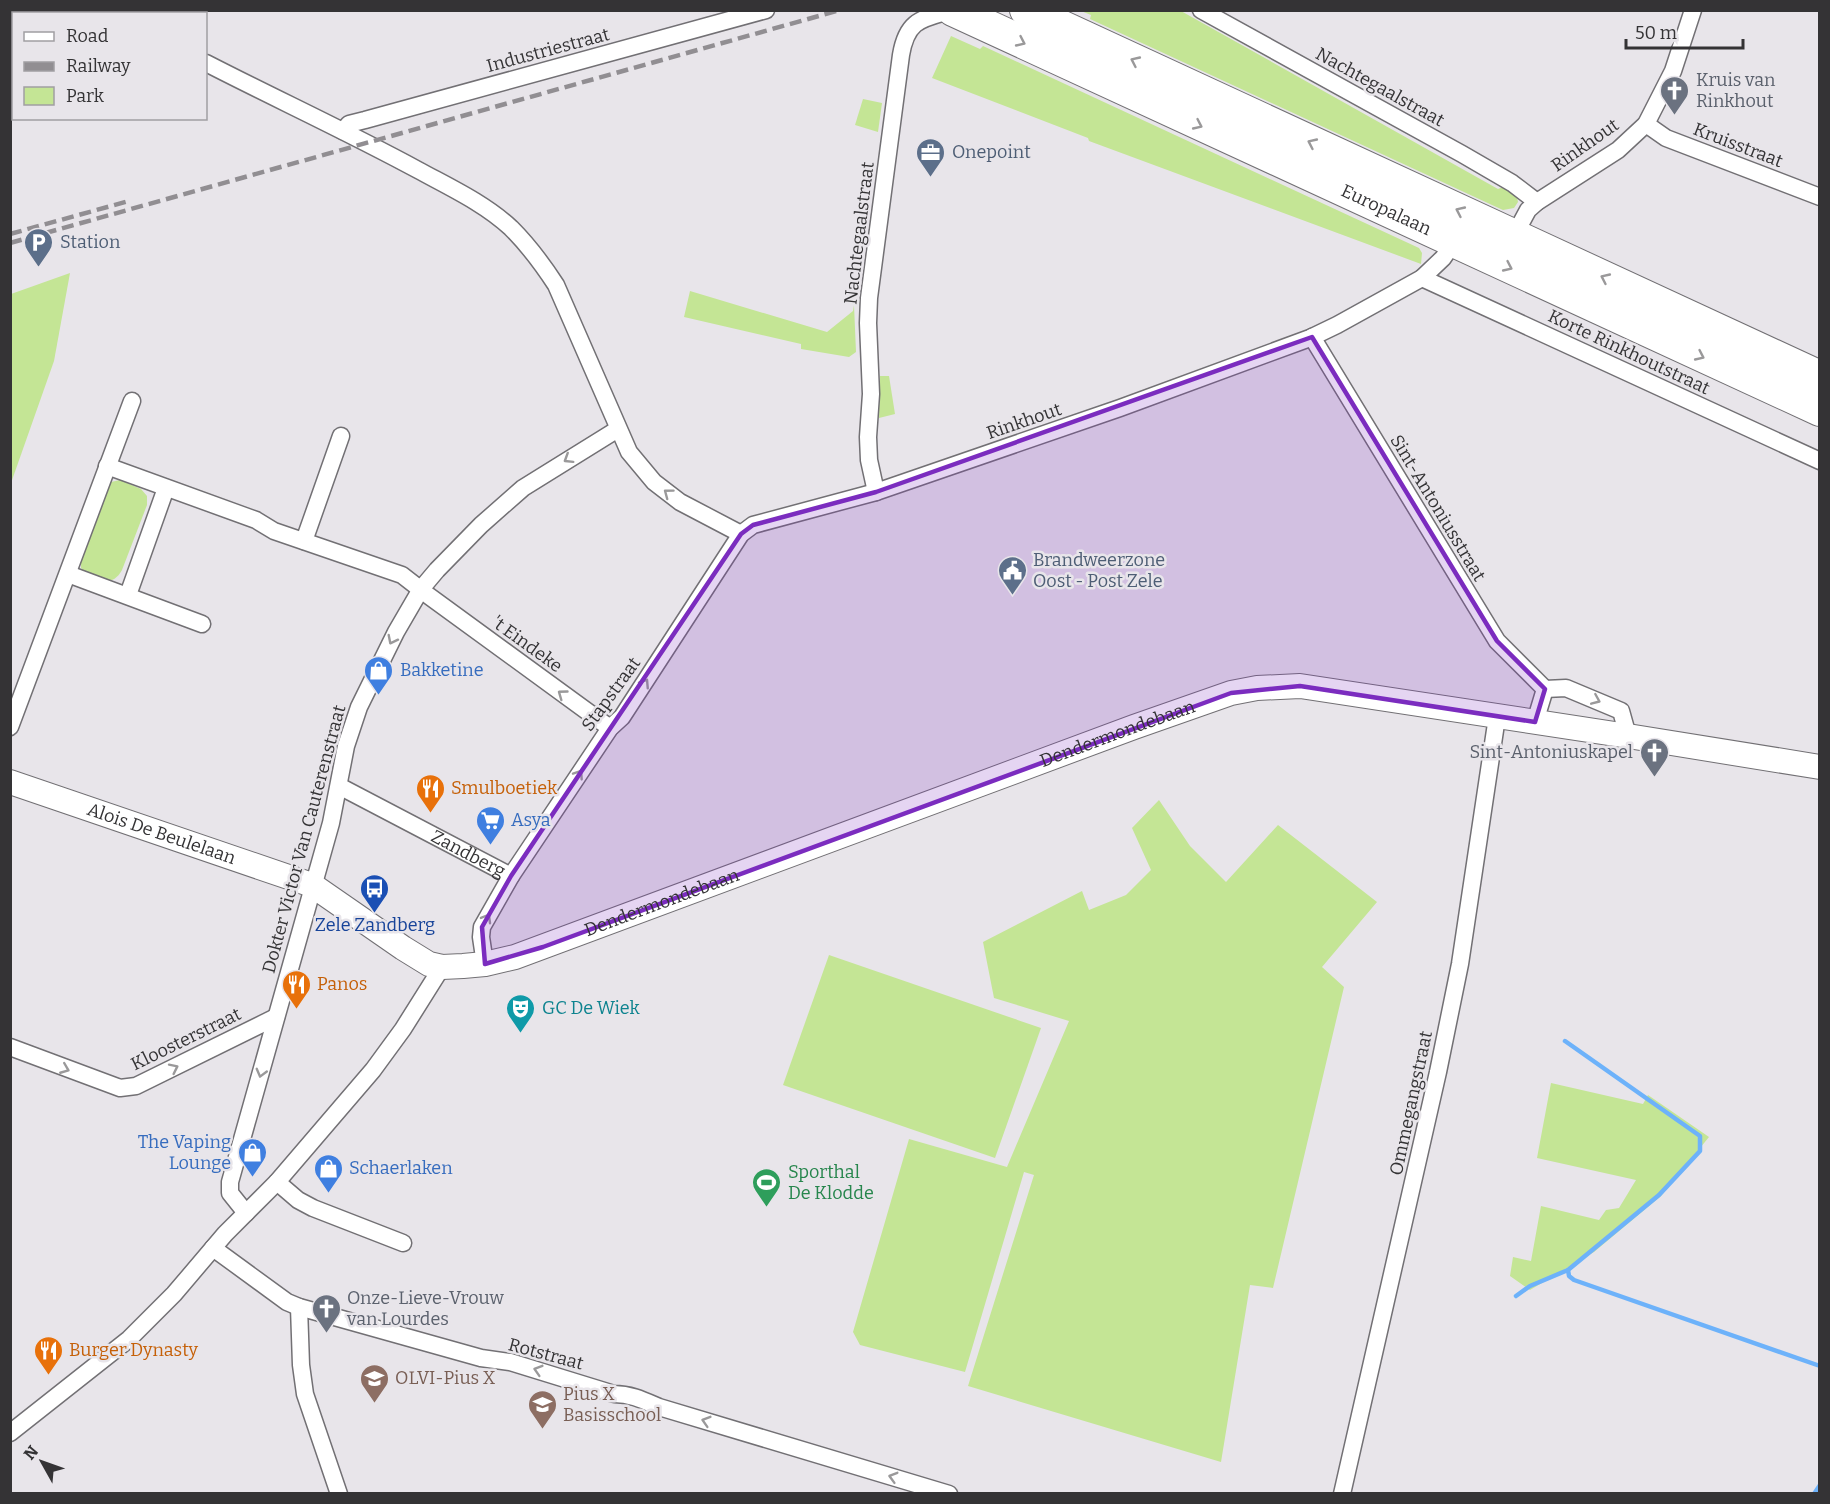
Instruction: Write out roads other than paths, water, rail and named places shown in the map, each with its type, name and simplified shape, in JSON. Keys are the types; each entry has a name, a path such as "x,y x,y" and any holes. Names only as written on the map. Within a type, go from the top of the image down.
{"highway":[{"name":"Europalaan","path":"1026,10 1820,377"},
{"name":"Europalaan","path":"958,13 1820,410"}],"street":[{"name":"Industriestraat","path":"344,131 349,124 766,10"},
{"name":"Nachtegaalstraat","path":"1201,10 1472,160 1512,183 1537,201"},
{"name":"Rinkhout","path":"1514,236 1528,210 1537,201 1618,150 1646,124 1673,71 1693,10"},
{"name":"Nachtegaalstraat","path":"876,492 869,460 868,437 871,394 869,298 903,45 906,34 918,20 958,13"},
{"path":"207,63 344,131 463,195 511,228 541,262 556,285 629,452 661,488 693,510 741,534"},
{"name":"Kruisstraat","path":"1646,124 1666,138 1820,197"},
{"name":"Rinkhout","path":"741,534 753,525 767,520 876,492 1120,408 1312,337 1422,278 1443,258 1454,242"},
{"name":"Korte Rinkhoutstraat","path":"1422,278 1820,461"},
{"name":"Sint-Antoniusstraat","path":"1312,337 1497,641 1545,689"},
{"path":"10,727 132,401"},
{"name":"Dokter Victor Van Cauterenstraat","path":"246,1212 230,1193 230,1182 331,822 346,746 359,707 396,632 422,589 462,543 516,494 618,429"},
{"path":"304,541 341,436"},
{"name":"'t Eindeke","path":"107,466 256,520 274,531 402,575 610,728"},
{"path":"128,595 166,488"},
{"name":"Stapstraat","path":"512,876 610,728 622,717 741,534"},
{"path":"68,574 202,624"},
{"name":"Dendermondebaan","path":"442,967 506,960 1231,693 1257,688 1300,686 1820,767"},
{"path":"1535,722 1545,689 1566,688 1621,711 1628,736"},
{"name":"Ommegangstraat","path":"1342,1494 1438,1072 1460,964 1497,717"},
{"name":"Alois De Beulelaan","path":"10,782 312,885"},
{"name":"Zandberg","path":"339,786 512,876 482,927 481,937 485,964"},
{"path":"10,1433 129,1339 161,1308 246,1212 277,1182 373,1070 403,1029 442,967 419,959 312,885"},
{"name":"Kloosterstraat","path":"10,1047 120,1088 136,1086 276,1017"},
{"path":"277,1182 298,1200 313,1208 403,1243"},
{"name":"Rotstraat","path":"213,1248 287,1302 299,1307 481,1358 510,1362 614,1394 626,1394 659,1407 949,1494"},
{"path":"299,1307 301,1365 305,1394 339,1494"}],"waterway":[{"path":"1565,1041 1700,1136 1700,1151 1659,1195 1568,1270 1569,1276 1574,1280 1820,1366"},
{"path":"1516,1296 1530,1286 1568,1270"},
{"path":"1814,1494 1820,1485"}],"railway":[{"path":"10,243 840,10"},
{"path":"10,234 129,201"}],"place":[{"name":"Kruis van Rinkhout","path":"1675,116"},
{"name":"Onepoint","path":"931,178"},
{"name":"Station","path":"39,268"},
{"name":"Brandweerzone Oost - Post Zele","path":"1012,596"},
{"name":"Bakketine","path":"379,696"},
{"name":"Sint-Antoniuskapel","path":"1654,778"},
{"name":"Smulboetiek","path":"430,814"},
{"name":"Asya","path":"490,846"},
{"name":"Zele Zandberg","path":"375,914"},
{"name":"Panos","path":"296,1010"},
{"name":"GC De Wiek","path":"521,1034"},
{"name":"The Vaping Lounge","path":"252,1178"},
{"name":"Schaerlaken","path":"328,1194"},
{"name":"Sporthal De Klodde","path":"767,1208"},
{"name":"Onze-Lieve-Vrouw van Lourdes","path":"326,1334"},
{"name":"Burger Dynasty","path":"48,1376"},
{"name":"OLVI-Pius X","path":"374,1404"},
{"name":"Pius X Basisschool","path":"542,1430"}]}
